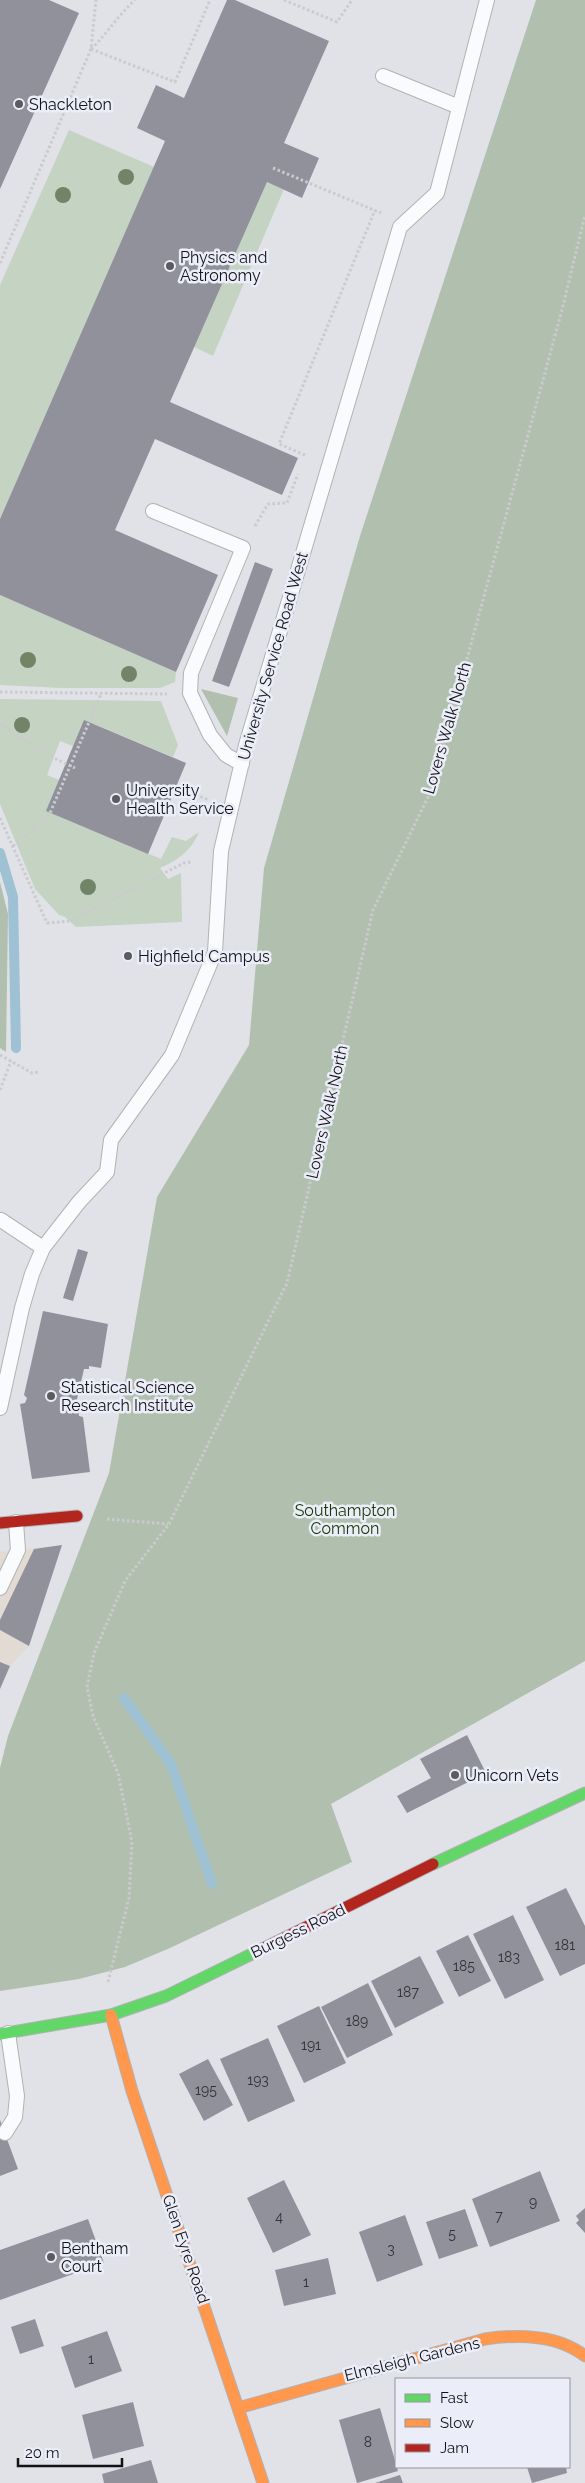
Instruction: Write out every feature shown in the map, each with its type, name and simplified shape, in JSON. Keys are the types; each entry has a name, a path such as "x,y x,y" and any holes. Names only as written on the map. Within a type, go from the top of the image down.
{"street":[{"path":"0,1523 77,1516"},
{"name":"Burgess Road","path":"4,2033 111,2015 139,2007 180,1989 490,1836 585,1792"},
{"name":"Glen Eyre Road","path":"111,2015 132,2091 263,2483"},
{"name":"Elmsleigh Gardens","path":"238,2408 317,2383 470,2342 499,2338 547,2338 581,2352 585,2356"}],"lane":[{"name":"University Service Road West","path":"0,1408 22,1308 32,1274 43,1248 79,1202 107,1172 111,1140 172,1054 215,952 221,851 242,764 400,227 438,193 486,0"},
{"path":"384,76 459,107"},
{"path":"153,511 243,548 191,673 190,693 210,735 226,755 242,764"},
{"path":"1,1220 43,1248"},
{"path":"0,1588 18,1550 16,1522"},
{"path":"4,2033 17,2096 15,2117 5,2132"}],"path":[{"path":"0,263 91,49 96,0"},
{"path":"91,49 108,33 121,12 135,0"},
{"path":"91,49 175,82 210,0"},
{"path":"284,0 338,22 352,0"},
{"path":"273,168 405,222"},
{"path":"313,458 279,444 375,210"},
{"name":"Lovers Walk North","path":"108,1984 129,1898 132,1842 118,1773 93,1716 87,1687 94,1652 125,1581 169,1524 287,1283 374,910 431,790 562,310 585,215"},
{"path":"243,548 268,504 287,503 300,469"},
{"path":"0,692 167,694"},
{"path":"13,846 50,813 101,694"},
{"path":"0,724 75,768"},
{"path":"191,793 208,800"},
{"path":"0,818 47,924 70,921 184,863 191,862"},
{"path":"0,1055 32,1073 39,1072"},
{"path":"0,1090 11,1061"},
{"path":"77,1516 169,1524"},
{"path":"99,1985 114,1981"}],"shaded area":[{"path":"62,1545 29,1646 10,1666 0,1662 0,1552"}],"green space":[{"name":"Southampton Common","path":"536,0 585,0 585,1661 331,1804 352,1862 170,1948 125,1967 79,1979 0,1991 0,1768 8,1736 109,1473 157,1197 249,1045 264,868 360,536"},
{"path":"69,130 154,167 0,519 0,285"},
{"path":"267,182 284,189 213,356 194,347"},
{"path":"0,595 176,672 175,682 160,688 62,688 0,685"},
{"path":"201,689 238,698 227,736"},
{"path":"0,699 161,701 178,745 173,757 94,724 83,750 60,741 47,775 69,784 56,815 161,859 172,837 186,841 199,832 188,850 173,862 160,868 168,879 181,873 182,922 76,927 65,917 59,915 35,889 0,804"},
{"path":"0,882 8,914 6,1052 0,1048"}],"building":[{"name":"Shackleton","path":"0,0 49,0 79,13 0,189"},
{"name":"Physics and Astronomy","path":"227,0 235,0 329,41 284,143 319,158 302,198 267,182 170,402 298,458 282,495 155,439 115,530 218,575 176,672 0,595 0,519 165,141 137,128 156,85 184,98"},
{"path":"255,562 273,569 229,687 212,681"},
{"name":"University Health Service","path":"84,720 186,763 148,854 46,811"},
{"path":"78,1249 88,1252 73,1301 63,1298"},
{"name":"Statistical Science Research Institute","path":"43,1311 108,1324 101,1368 89,1366 89,1369 84,1369 75,1408 78,1409 79,1416 83,1417 90,1472 32,1479 20,1404 25,1403 27,1398 24,1395"},
{"path":"62,1545 29,1646 0,1630 0,1620 34,1549"},
{"path":"0,1662 10,1666 0,1689"},
{"name":"Unicorn Vets","path":"467,1735 486,1773 407,1813 397,1796 431,1778 420,1759"},
{"path":"566,1888 585,1926 585,1964 560,1976 526,1907"},
{"path":"513,1915 544,1980 505,1999 473,1934"},
{"path":"468,1935 491,1981 459,1997 436,1951"},
{"path":"420,1956 444,2003 395,2028 371,1981"},
{"path":"368,1983 393,2035 347,2058 321,2007"},
{"path":"319,2006 346,2063 304,2083 277,2026"},
{"path":"268,2038 295,2101 248,2122 220,2059"},
{"path":"208,2059 233,2105 204,2121 179,2074"},
{"path":"0,2120 18,2169 0,2176"},
{"path":"540,2171 560,2221 490,2247 472,2199"},
{"path":"284,2180 311,2235 273,2253 247,2198"},
{"path":"585,2208 585,2233 576,2223 579,2220 576,2216"},
{"path":"465,2209 478,2246 439,2259 426,2222"},
{"path":"405,2215 423,2265 377,2282 359,2232"},
{"name":"Bentham Court","path":"88,2219 104,2263 0,2300 0,2250"},
{"path":"328,2258 336,2294 284,2306 275,2270"},
{"path":"35,2319 44,2346 20,2354 11,2327"},
{"path":"107,2331 122,2371 75,2388 61,2347"},
{"path":"133,2402 144,2446 93,2459 82,2415"},
{"path":"380,2408 395,2460 395,2468 397,2468 398,2471 357,2483 339,2420"},
{"path":"151,2460 158,2483 104,2483 102,2474"},
{"path":"527,2468 566,2468 567,2473 532,2483"},
{"path":"400,2475 403,2483 375,2483"}],"waterway":[{"path":"0,853 13,897 16,1048"},
{"path":"124,1698 171,1764 212,1884"}],"traffic: fast":[{"path":"433,1864 585,1793"},
{"path":"0,2034 111,2015 166,1996 262,1949"}],"traffic: slow":[{"path":"111,2015 132,2091 263,2483"},
{"path":"238,2408 485,2339 511,2336 537,2337 562,2343 585,2356"}],"traffic: jam":[{"path":"0,1523 77,1516"},
{"path":"262,1949 433,1864"}],"place":[{"name":"Shackleton","path":"19,104"},
{"name":"Physics and Astronomy","path":"170,266"},
{"name":"University Health Service","path":"116,799"},
{"name":"Highfield Campus","path":"128,956"},
{"name":"Statistical Science Research Institute","path":"51,1396"},
{"name":"Unicorn Vets","path":"455,1775"},
{"name":"Bentham Court","path":"51,2257"}]}
